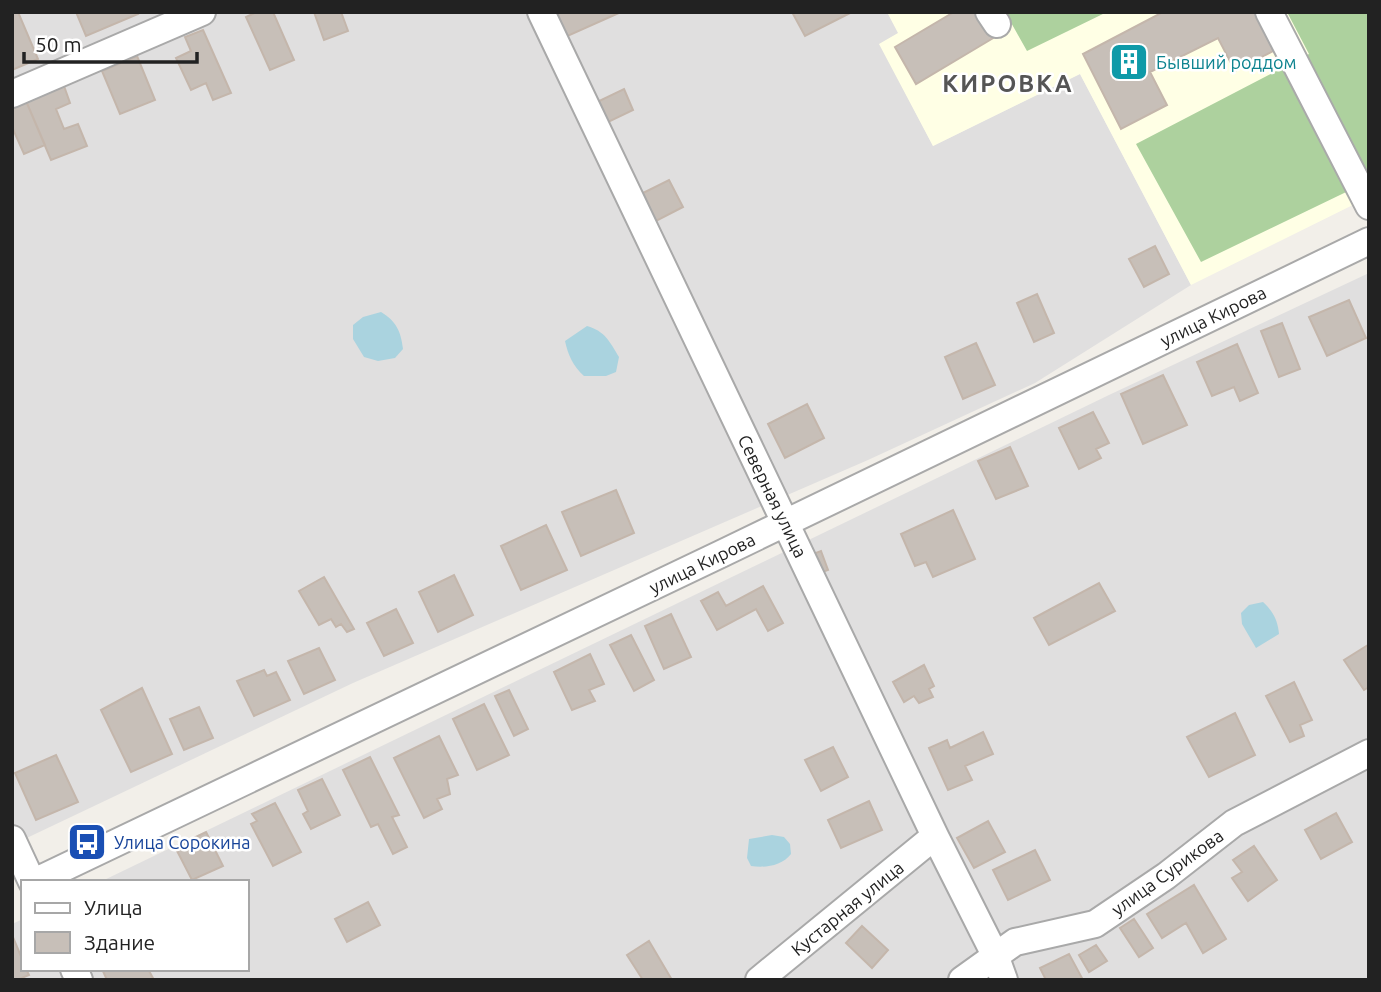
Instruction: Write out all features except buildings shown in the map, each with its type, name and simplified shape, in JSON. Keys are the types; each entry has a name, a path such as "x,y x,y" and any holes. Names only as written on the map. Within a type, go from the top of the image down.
{"street":[{"path":"12,94 202,12"},
{"name":"Северная улица","path":"541,12 934,836 995,955 1004,980"},
{"path":"1269,12 1369,206"},
{"name":"улица Кирова","path":"37,880 1369,241"},
{"name":"улица Сурикова","path":"962,980 1015,942 1095,924 1166,876 1234,822 1369,753"},
{"name":"Кустарная улица","path":"759,980 934,836"},
{"path":"12,839 32,880"}],"shaded area":[{"path":"12,12 887,12 899,33 880,44 933,146 1080,74 1191,285 1035,383 868,460 353,683 12,845"},
{"path":"887,12 1369,12 1369,197 1191,285 1080,74 933,146 879,44 898,33"},
{"path":"1369,273 1369,980 12,980 12,924 21,920 21,971 248,971 248,880 104,880 1109,395"}],"green space":[{"path":"1005,12 1107,12 1027,51"},
{"path":"1287,12 1369,12 1369,181 1201,262 1136,144 1309,54"}],"water":[{"path":"381,312 397,327 403,349 395,358 378,361 364,357 353,339 353,325 363,317"},
{"path":"587,326 603,334 613,347 619,357 616,372 606,376 584,376 574,364 565,341"},
{"path":"1263,602 1274,616 1279,634 1256,648 1242,624 1241,613 1249,605"},
{"path":"772,835 784,837 790,844 791,854 773,865 751,866 747,858 749,839"}],"place":[{"name":"Бывший роддом","path":"1129,62"},
{"name":"Улица Сорокина","path":"87,842"}],"district":[{"name":"КИРОВКА","path":"1008,83"}]}
